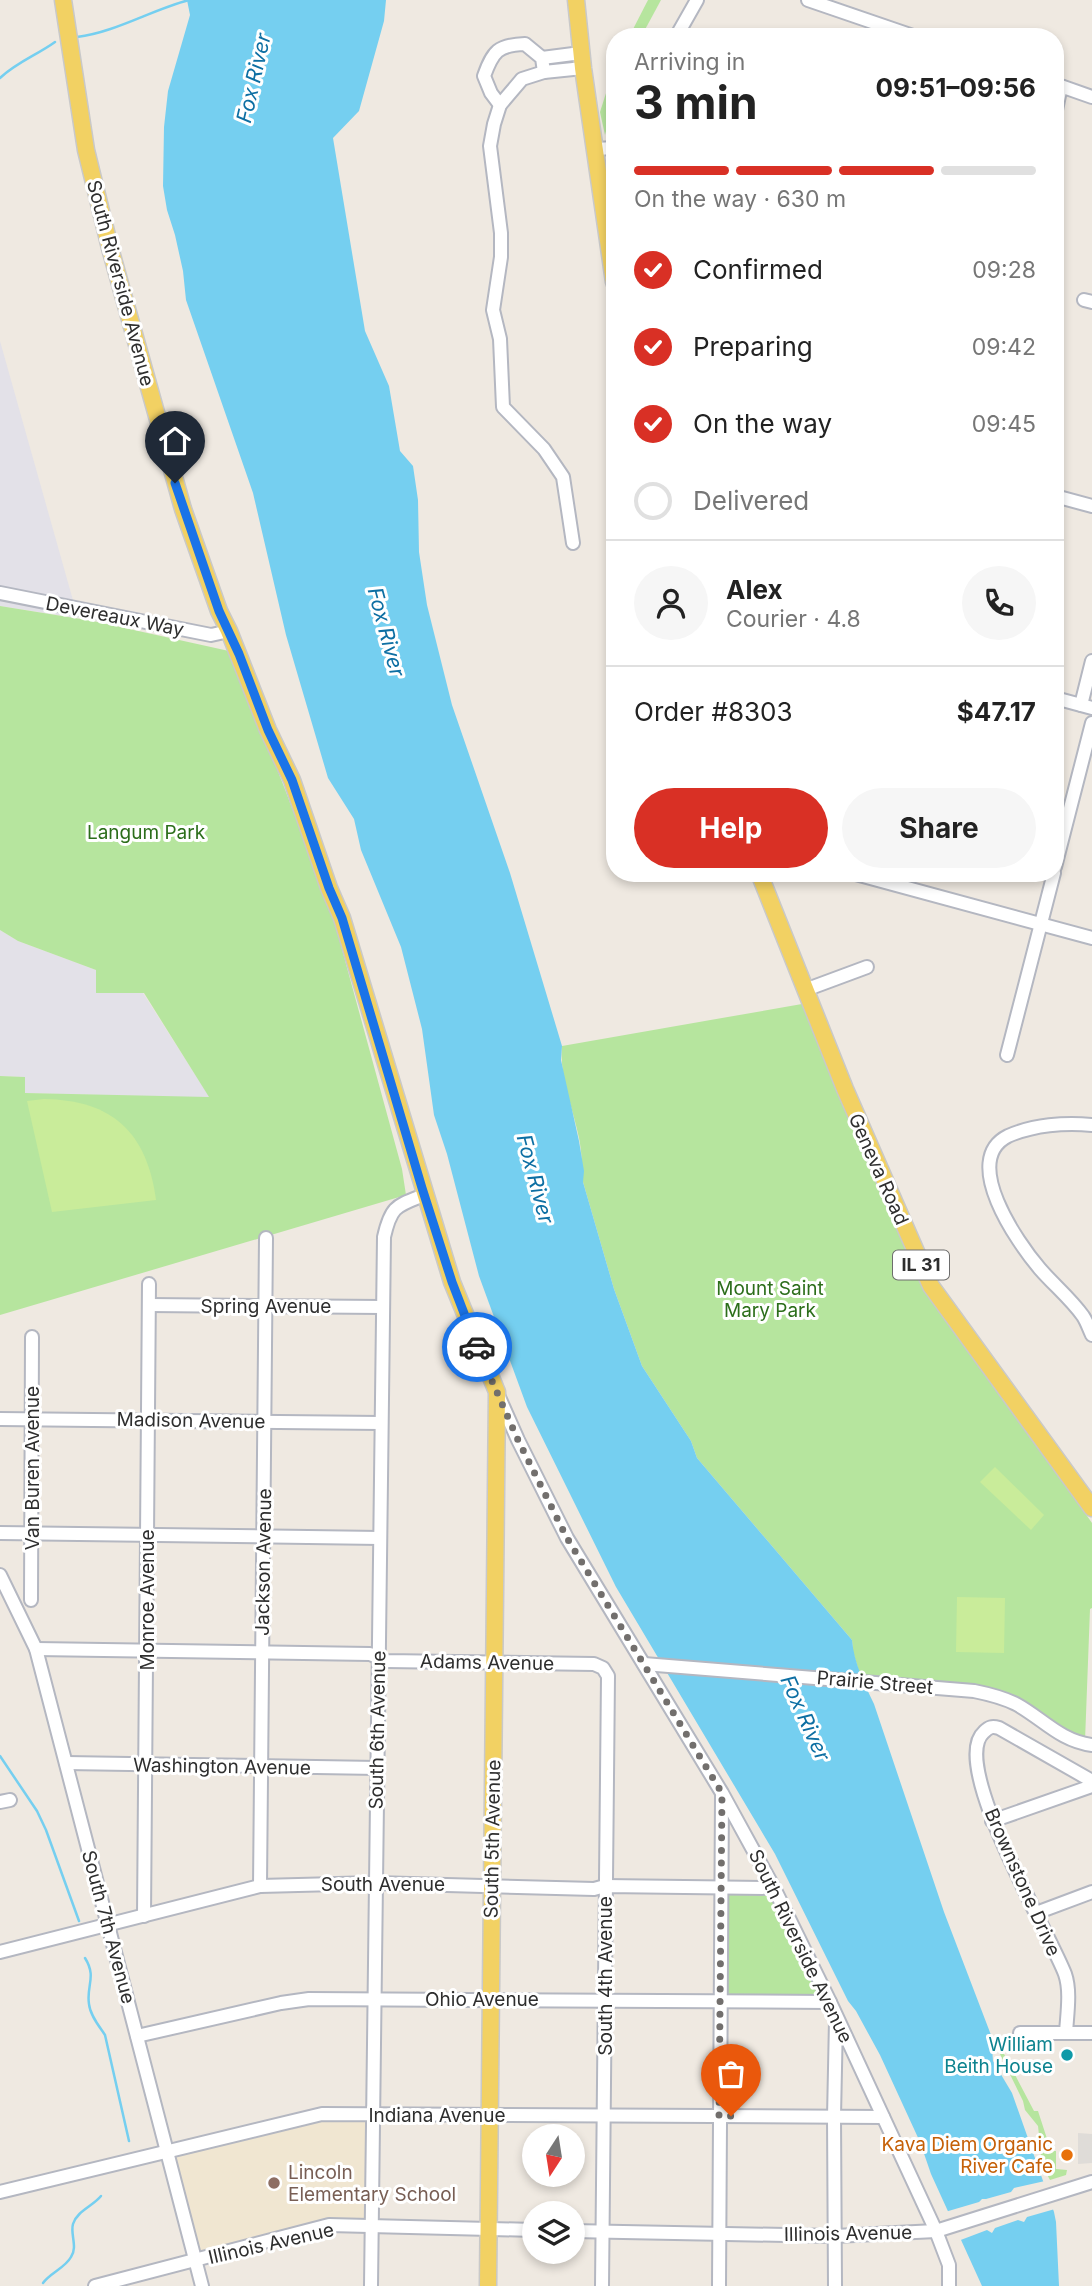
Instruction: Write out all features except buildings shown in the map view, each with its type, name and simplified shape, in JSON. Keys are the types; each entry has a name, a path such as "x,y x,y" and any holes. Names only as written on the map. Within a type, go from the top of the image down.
{"main road":[{"name":"South Riverside Avenue","path":"63,0 86,150 110,248 183,509 219,611 268,730 292,780 342,918 452,1282 497,1392"},
{"path":"576,0 596,149 606,184"},
{"name":"Geneva Road","path":"763,882 845,1089 931,1286 1092,1508"},
{"name":"South 5th Avenue","path":"488,2286 497,1392"}],"street":[{"path":"680,28 697,0"},
{"path":"808,0 890,28"},
{"path":"500,104 491,93 484,76 491,57 505,45 524,44 542,58 582,60"},
{"path":"542,58 544,72"},
{"path":"573,543 563,477 544,449 503,407 500,339 493,310 501,233 490,146 500,104 522,79 582,60"},
{"path":"1064,87 1092,97"},
{"path":"596,149 606,148"},
{"path":"1064,498 1092,506"},
{"name":"Devereaux Way","path":"0,593 211,635 229,631"},
{"path":"1064,701 1087,707 1092,661"},
{"path":"1064,832 1092,723"},
{"path":"908,882 1092,938"},
{"path":"1007,1055 1052,882"},
{"path":"805,990 867,967"},
{"path":"1092,1125 1058,1125 1011,1135 994,1147 988,1169 1001,1208 1016,1236 1039,1268 1084,1318 1092,1335"},
{"name":"South 6th Avenue","path":"370,2286 384,1237 388,1219 398,1205 424,1195"},
{"name":"Jackson Avenue","path":"260,1886 266,1238"},
{"name":"Monroe Avenue","path":"144,1916 149,1284"},
{"name":"Spring Avenue","path":"149,1305 383,1307"},
{"name":"Van Buren Avenue","path":"31,1600 32,1337"},
{"name":"South Riverside Avenue","path":"497,1392 567,1538 722,1793 774,1888 936,2231 949,2265 949,2286"},
{"name":"Madison Avenue","path":"0,1419 381,1423"},
{"path":"0,1533 380,1538"},
{"name":"South 7th Avenue","path":"0,1575 36,1650 202,2286"},
{"name":"Adams Avenue","path":"36,1650 370,1654 386,1661 594,1664 603,1668"},
{"name":"Prairie Street","path":"644,1664 974,1691 998,1696 1018,1705 1059,1735 1092,1745"},
{"name":"South 4th Avenue","path":"602,2286 608,1676 603,1668"},
{"name":"Brownstone Drive","path":"1066,2033 1066,1976 992,1821 976,1762 978,1741 988,1729 999,1728 1092,1783"},
{"name":"Washington Avenue","path":"66,1763 378,1768"},
{"path":"992,1821 1092,1783"},
{"path":"719,2286 722,1793"},
{"name":"South Avenue","path":"0,1952 260,1886 375,1883 491,1884 594,1889 605,1886 774,1888"},
{"path":"1036,1913 1092,1892"},
{"name":"Ohio Avenue","path":"137,2036 309,1999 830,2002"},
{"path":"835,2286 836,2015"},
{"path":"1020,2033 1092,2033"},
{"name":"Indiana Avenue","path":"0,2192 322,2114 883,2117"},
{"name":"Illinois Avenue","path":"585,2231 835,2236 936,2231 1092,2182"},
{"name":"Illinois Avenue","path":"95,2286 328,2225 522,2229"}],"shaded area":[{"path":"0,341 78,618 0,606"},
{"path":"0,930 18,941 96,970 97,993 143,993 210,1098 25,1093 25,1077 0,1076"},
{"name":"Lincoln Elementary School","path":"370,2117 367,2224 199,2256 172,2153 324,2118"},
{"path":"1078,2133 1092,2134 1092,2163 1078,2164"}],"green space":[{"path":"648,0 661,0 646,28 634,28"},
{"path":"606,93 605,135 600,112"},
{"name":"Langum Park","path":"0,606 93,621 229,651 334,920 402,1169 406,1195 0,1315 0,1076 25,1077 25,1093 209,1097 144,993 96,993 96,970 18,941 0,930"},
{"name":"Mount Saint Mary Park","path":"802,1004 870,1170 920,1278 1092,1523 1092,1608 1085,1741 1060,1731 1021,1702 861,1678 852,1640 697,1458 691,1441 642,1366 614,1289 583,1182 579,1138 567,1092 562,1046"},
{"path":"44,1099 89,1106 122,1125 135,1139 144,1156 156,1200 52,1212 27,1101"},
{"path":"995,1467 1044,1515 1031,1530 980,1482"},
{"path":"957,1597 1005,1598 1004,1653 956,1652"},
{"path":"723,1890 774,1890 825,1999 722,1999"},
{"path":"1003,2044 1012,2047 1003,2052 1034,2111 1038,2111 1051,2151 1056,2151 1056,2169 1067,2170 1066,2175 1050,2180 1043,2167 1035,2140 1039,2135 1038,2126 1025,2110 999,2052"}],"water":[{"name":"Fox River","path":"187,0 386,0 384,21 359,111 333,138 365,331 389,386 400,451 413,466 418,500 419,552 427,605 452,705 510,873 562,1046 561,1060 579,1141 583,1182 614,1289 642,1366 691,1441 697,1458 852,1640 857,1665 874,1704 944,1912 991,2035 993,2061 1012,2093 1054,2212 1059,2286 982,2286 880,2055 848,2001 775,1854 616,1587 527,1407 479,1276 434,1115 422,1029 401,947 361,850 354,819 328,778 286,635 253,493 186,300 183,271 163,186 164,127 168,91 190,15"}],"pier":[{"path":"1045,2181 1055,2209 1027,2217 1024,2222 1018,2220 995,2228 992,2233 987,2230 958,2241 945,2212 1011,2192 1014,2188"}],"waterway":[{"path":"77,37 106,31 189,0"},
{"path":"0,78 55,42"},
{"path":"0,1756 37,1811 79,1921"},
{"path":"85,1958 91,1976 88,1998 90,2008 105,2035 129,2141"},
{"path":"43,2283 71,2257 74,2249 72,2228 75,2219 101,2196"}],"way so far":[{"path":"477,1347 518,1440 567,1538 722,1793 719,2116 731,2116"}],"place":[{"name":"William Beith House","path":"1067,2055"},
{"name":"Kava Diem Organic River Cafe","path":"1067,2155"},
{"name":"Lincoln Elementary School","path":"274,2183"}],"route":[{"path":"175,483 219,611 239,654 268,730 292,780 342,918 422,1188 452,1282 477,1347"}]}
